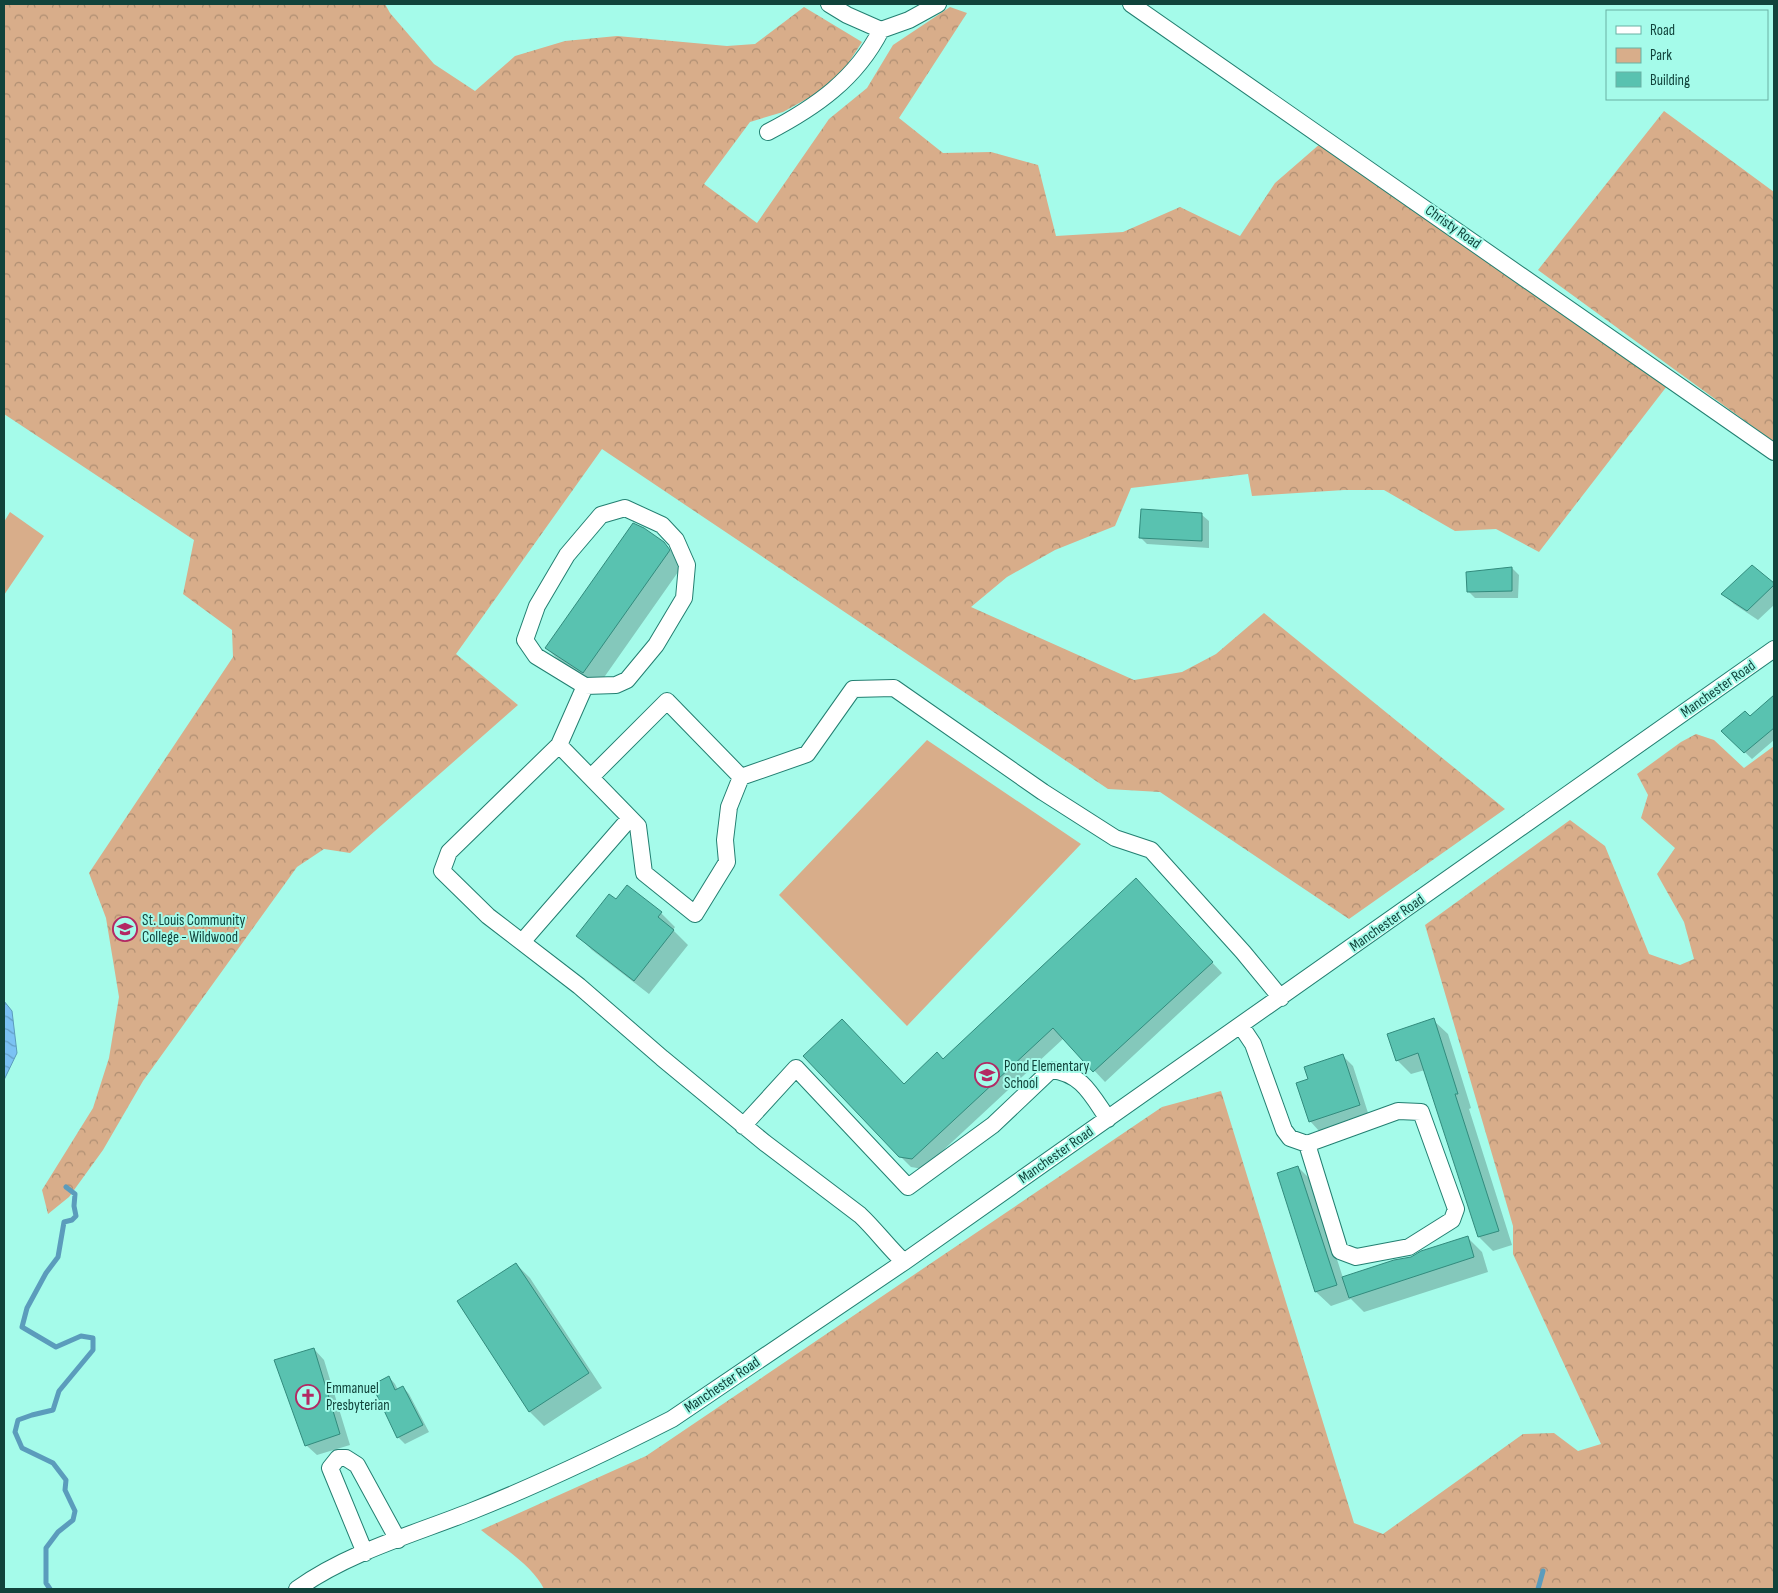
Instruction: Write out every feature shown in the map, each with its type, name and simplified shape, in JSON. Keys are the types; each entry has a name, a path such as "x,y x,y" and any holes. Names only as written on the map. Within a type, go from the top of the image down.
{"street":[{"path":"829,4 846,15 881,30 910,20 938,4"},
{"name":"Christy Road","path":"1131,4 1774,452"},
{"path":"768,132 801,115 826,96 858,66 874,44 881,30"},
{"path":"625,508 662,525 676,540 688,565 684,598 656,645 627,680 616,685 585,686 536,656 525,640 537,606 567,555 602,515 625,508"},
{"name":"Manchester Road","path":"297,1589 325,1571 365,1553 494,1502 672,1419 904,1262 1774,649"},
{"path":"585,686 559,745 449,852 442,871 488,916 579,986 744,1126 860,1215 904,1262"},
{"path":"559,745 638,826 644,874 695,914 728,862 725,840 729,807 741,777 807,754 853,689 894,688 1059,802 1116,838 1150,850 1243,952 1281,998"},
{"path":"590,777 667,701 741,777"},
{"path":"522,942 630,818"},
{"path":"1241,1026 1253,1044 1284,1130 1290,1138 1307,1144 1398,1111 1420,1112 1456,1209 1452,1220 1410,1247 1356,1256 1340,1251 1307,1144"},
{"path":"744,1126 796,1068 908,1187 993,1125 1051,1070 1063,1071 1075,1077 1089,1091 1108,1119"},
{"path":"365,1553 330,1468 338,1458 346,1458 357,1464 398,1540"}],"green space":[{"path":"4,4 385,4 390,13 434,64 475,91 515,56 565,41 617,36 727,46 755,44 804,7 862,42 842,73 812,96 783,112 750,122 704,184 757,223 829,119 867,88 893,45 950,7 967,13 899,118 943,153 991,152 1038,165 1056,236 1123,232 1180,207 1240,236 1275,183 1321,143 1667,386 1539,552 1496,529 1455,531 1384,490 1344,490 1252,496 1248,474 1131,488 1115,526 1055,550 1007,577 971,607 1134,680 1182,672 1216,654 1264,613 1505,809 1349,919 1160,792 1108,789 602,449 456,654 518,705 350,853 324,849 297,867 143,1081 103,1150 69,1197 48,1214 42,1190 93,1108 109,1058 119,997 106,918 89,873 233,657 232,630 183,594 194,540 4,414"},
{"path":"1664,111 1774,192 1774,442 1538,270"},
{"path":"10,512 44,536 4,595 4,522"},
{"path":"1696,734 1714,740 1744,768 1774,746 1774,1589 544,1589 525,1564 481,1530 646,1456 1162,1107 1221,1091 1354,1523 1383,1534 1523,1434 1554,1433 1578,1451 1601,1444 1513,1254 1513,1226 1425,925 1570,820 1605,846 1649,954 1680,965 1694,959 1684,922 1657,874 1675,848 1641,818 1648,795 1637,774 1681,742"},
{"path":"927,740 1081,844 907,1026 779,895"}],"water":[{"path":"4,1001 12,1011 17,1053 4,1080"}],"building":[{"path":"1141,509 1202,513 1202,541 1139,538"},
{"path":"633,523 664,542 670,550 583,673 545,648"},
{"path":"1752,565 1774,585 1747,611 1721,594"},
{"path":"1512,567 1512,591 1467,592 1466,572"},
{"path":"1774,695 1774,728 1744,753 1721,731 1745,711 1750,716"},
{"path":"1136,878 1213,962 1093,1072 1053,1028 912,1159 899,1157 803,1056 842,1019 904,1084 937,1052 943,1059"},
{"path":"627,885 662,912 658,917 674,930 634,981 576,936 609,894 616,899"},
{"path":"1434,1018 1458,1094 1455,1094 1499,1231 1478,1237 1418,1053 1396,1061 1387,1034"},
{"path":"1343,1054 1360,1105 1309,1122 1296,1083 1308,1079 1304,1067"},
{"path":"1298,1166 1337,1285 1315,1292 1277,1173"},
{"path":"1468,1236 1474,1257 1349,1298 1342,1277 1394,1260 1411,1257 1421,1251"},
{"path":"516,1263 589,1373 529,1412 457,1301"},
{"name":"Emmanuel Presbyterian","path":"314,1348 340,1434 305,1446 274,1360"},
{"path":"389,1376 395,1390 403,1386 423,1425 397,1438 372,1385"}],"waterway":[{"path":"50,1589 46,1583 46,1548 58,1532 73,1520 75,1511 65,1490 66,1480 53,1463 22,1448 15,1432 18,1420 53,1410 59,1391 93,1350 93,1338 81,1336 56,1347 22,1327 27,1308 46,1273 58,1257 64,1222 72,1220 76,1216 74,1206 75,1194 66,1187"},
{"path":"1538,1589 1543,1571"}],"place":[{"name":"St. Louis Community College - Wildwood","path":"125,929"},
{"name":"Pond Elementary School","path":"987,1075"},
{"name":"Emmanuel Presbyterian","path":"308,1397"}]}
